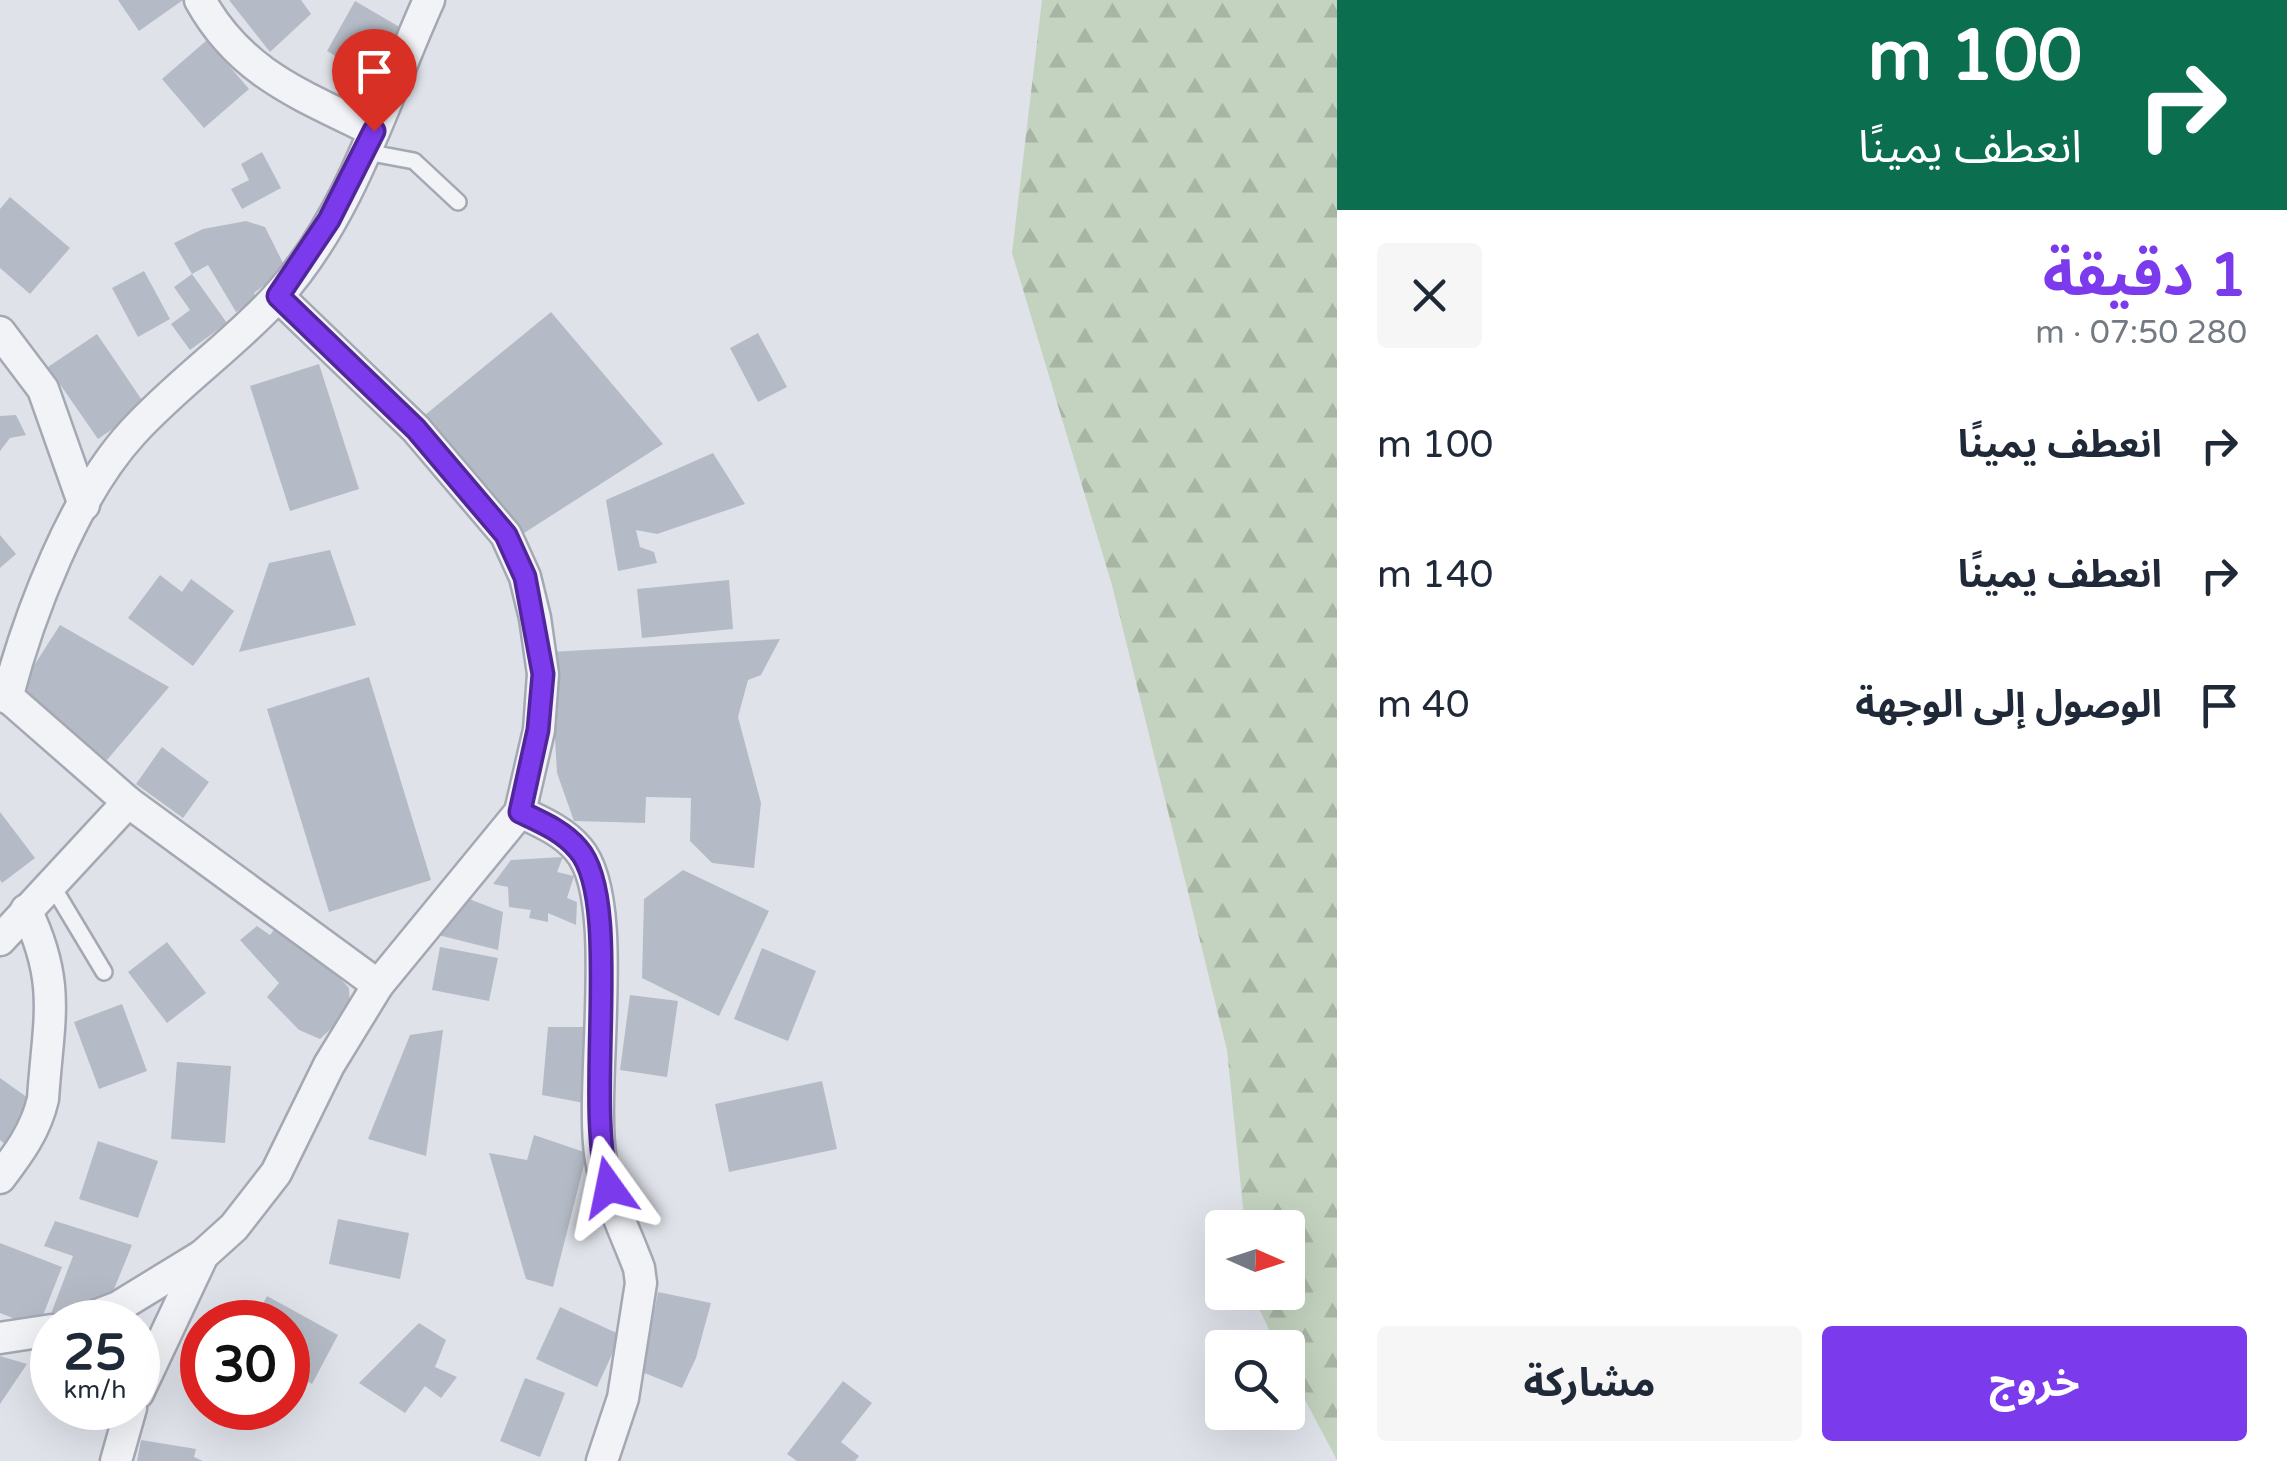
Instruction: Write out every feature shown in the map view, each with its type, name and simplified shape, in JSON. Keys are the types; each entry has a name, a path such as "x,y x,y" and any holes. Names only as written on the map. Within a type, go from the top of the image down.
{"street":[{"path":"200,0 220,36 270,77 370,142"},
{"path":"378,985 128,802 4,694 36,602 84,505 130,436 190,374 278,296 329,220 370,142 429,0"},
{"path":"130,1300 204,1255 234,1226 276,1173 329,1065 378,985 520,812 538,730 543,674 525,577 506,535 416,429 278,296"},
{"path":"0,332 43,390 84,505"},
{"path":"0,940 128,802"},
{"path":"520,812 555,829 579,849 594,884 600,921 597,1097 601,1162 640,1268 622,1398 602,1461"},
{"path":"0,1178 31,1133 43,1099 52,982 44,946 26,910"},
{"path":"160,1347 204,1255"},
{"path":"0,1338 30,1333"},
{"path":"116,1461 125,1430"}],"lane":[{"path":"370,142 414,161 458,202"},
{"path":"50,882 104,972"}],"green space":[{"path":"1042,0 1337,0 1337,1460 1305,1400 1305,1330 1269,1330 1260,1310 1305,1310 1305,1210 1243,1210 1227,1050 1112,585 1012,253"}],"building":[{"path":"118,0 183,0 139,31"},
{"path":"229,0 301,0 311,14 270,52"},
{"path":"355,1 403,29 376,79 327,51"},
{"path":"207,40 249,89 204,128 162,79"},
{"path":"262,152 281,188 242,209 231,189 249,180 241,164"},
{"path":"10,197 70,248 30,294 0,268 0,209"},
{"path":"246,221 265,227 286,269 254,293 257,299 236,312 208,265 192,274 174,243 203,229"},
{"path":"144,271 170,319 138,337 112,288"},
{"path":"192,274 227,323 190,350 171,324 190,310 174,287"},
{"path":"551,312 663,444 521,535 425,415"},
{"path":"758,333 787,387 758,402 730,348"},
{"path":"97,334 146,406 98,439 48,367"},
{"path":"319,364 359,489 290,511 250,386"},
{"path":"16,415 26,435 10,438 0,451 0,416"},
{"path":"713,453 745,504 657,534 636,530 640,547 654,552 657,563 618,571 606,500"},
{"path":"0,535 16,554 0,568"},
{"path":"330,550 356,625 239,652 269,563"},
{"path":"160,575 182,592 191,579 234,611 193,666 128,618"},
{"path":"729,580 733,629 642,638 637,589"},
{"path":"60,625 169,687 107,760 15,695"},
{"path":"780,639 761,675 748,680 738,717 761,803 754,868 712,863 690,841 691,798 646,797 645,823 574,821 557,773 550,652"},
{"path":"369,677 431,880 329,912 267,709"},
{"path":"162,747 209,782 183,818 136,784"},
{"path":"0,812 35,858 2,883 0,880"},
{"path":"563,857 557,872 574,876 567,898 577,902 576,925 548,913 548,922 529,918 531,910 509,907 508,887 493,884 511,860"},
{"path":"683,870 769,911 719,1016 642,978 644,899"},
{"path":"469,899 503,912 498,950 438,935"},
{"path":"257,926 270,935 276,927 315,951 349,988 350,1011 320,1039 299,1030 267,997 279,983 240,940"},
{"path":"167,942 206,993 167,1023 128,972"},
{"path":"440,947 498,958 489,1001 432,990"},
{"path":"762,948 816,971 788,1041 734,1019"},
{"path":"630,995 678,1001 667,1077 620,1070"},
{"path":"122,1004 147,1071 99,1089 74,1022"},
{"path":"548,1027 586,1027 584,1103 542,1095"},
{"path":"443,1030 426,1156 368,1139 410,1035"},
{"path":"177,1062 231,1066 225,1143 171,1139"},
{"path":"0,1078 35,1103 6,1145 0,1140"},
{"path":"822,1081 837,1149 729,1172 715,1104"},
{"path":"534,1135 587,1153 553,1287 526,1279 489,1153 527,1160"},
{"path":"98,1141 158,1161 138,1218 79,1199"},
{"path":"338,1219 409,1233 400,1279 329,1264"},
{"path":"55,1221 132,1245 107,1300 56,1300 73,1256 44,1246"},
{"path":"0,1243 62,1267 49,1300 30,1300 30,1325 0,1313"},
{"path":"658,1292 711,1303 696,1358 682,1388 642,1372"},
{"path":"560,1307 621,1335 597,1387 536,1359"},
{"path":"310,1320 338,1335 310,1383"},
{"path":"419,1323 446,1340 435,1367 457,1377 441,1398 425,1386 405,1413 359,1383"},
{"path":"0,1356 27,1364 0,1404"},
{"path":"525,1378 565,1393 540,1457 500,1441"},
{"path":"843,1381 872,1403 841,1442 859,1456 855,1461 797,1461 787,1454"},
{"path":"141,1440 196,1449 194,1457 203,1461 137,1461"}],"route":[{"path":"374,131 329,220 278,296 416,429 506,535 525,577 543,674 538,730 520,812 555,829 579,849 594,884 600,921 599,1141 609,1187"}]}
